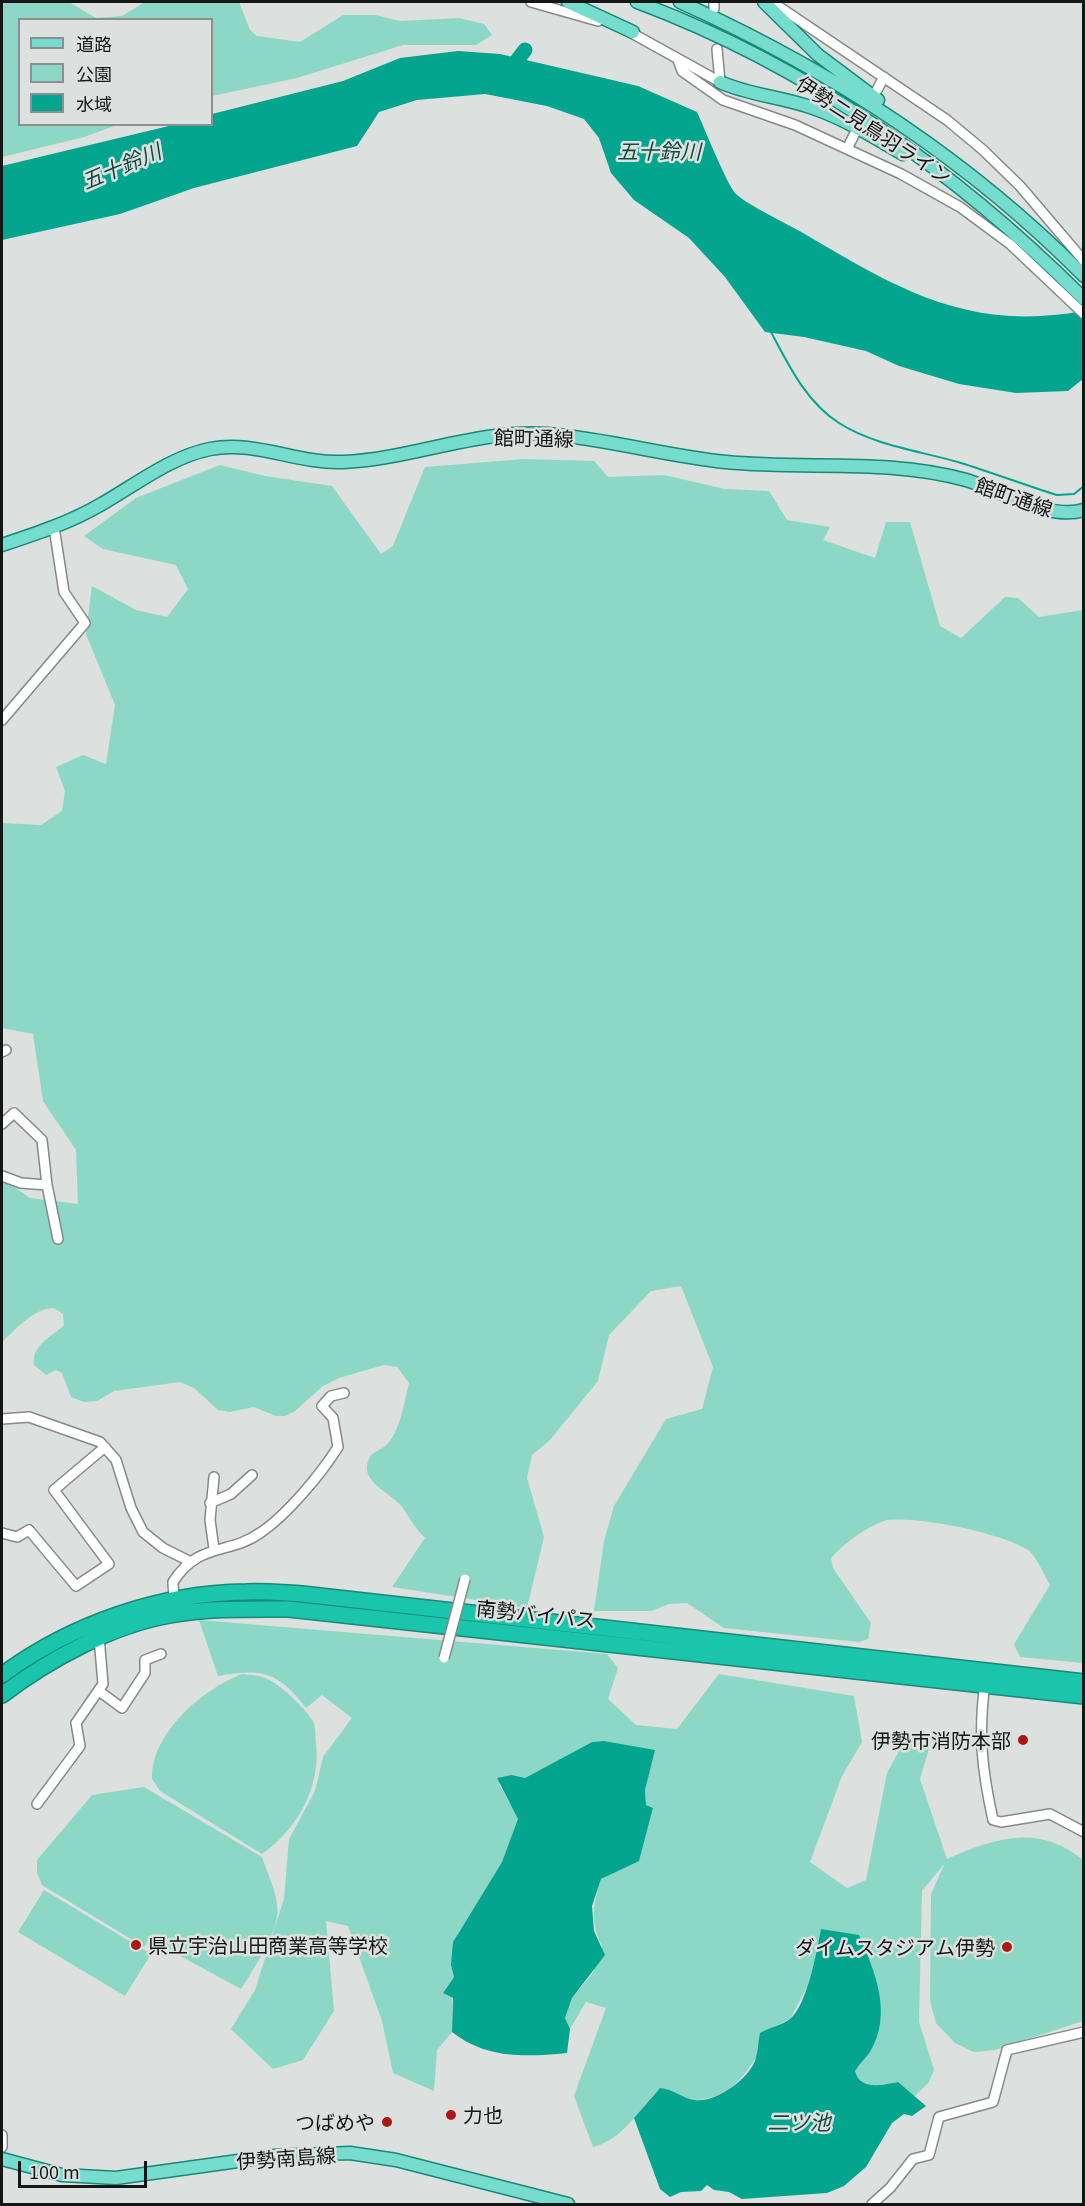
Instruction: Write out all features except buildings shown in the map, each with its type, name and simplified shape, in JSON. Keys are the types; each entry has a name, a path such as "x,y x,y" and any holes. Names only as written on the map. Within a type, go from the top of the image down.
{"highway":[{"name":"南勢バイパス","path":"2,1676 30,1657 81,1629 129,1612 174,1600 246,1592 302,1594 986,1678 1083,1696"},
{"name":"南勢バイパス","path":"2,1695 32,1672 99,1637 168,1615 219,1610 289,1609 986,1678 1083,1682"}],"main road":[{"path":"568,2 633,32"},
{"name":"伊勢二見鳥羽ライン","path":"637,2 768,61 861,117 928,163 991,214 1083,299"},
{"name":"伊勢二見鳥羽ライン","path":"680,2 722,21 823,74 944,154 989,189 1083,276"},
{"path":"764,2 818,55 944,149 989,189"},
{"path":"720,82 738,90 781,99 839,118 904,155 991,214"},
{"name":"館町通線","path":"2,545 54,527 99,506 166,467 210,449 250,448 303,459 345,462 388,457 471,439 517,434 548,434 595,440 662,453 727,462 881,466 915,470 964,480 1060,513 1083,510"},
{"name":"伊勢南島線","path":"2,2159 62,2175 116,2178 274,2156 350,2153 396,2160 568,2205"}],"street":[{"path":"531,2 633,32 678,60 720,82"},
{"path":"772,2 947,120 1001,167 1083,261"},
{"path":"717,49 720,82"},
{"path":"678,60 682,71 723,100 795,125 901,174 986,224 1026,258 1083,314"},
{"path":"877,90 884,77"},
{"path":"847,149 855,133"},
{"path":"2,720 85,623 64,592 54,527"},
{"path":"2,1124 14,1113 42,1140 58,1239"},
{"path":"2,1176 21,1183 48,1185"},
{"path":"174,1600 173,1582 191,1562 214,1549 242,1542 260,1533 312,1484 338,1447 333,1418 322,1406 331,1396 344,1393"},
{"path":"2,1419 29,1416 100,1442 116,1460 131,1508 143,1532 163,1548 191,1562"},
{"path":"2,1533 17,1537 29,1530 76,1586 109,1564 54,1490 105,1447"},
{"path":"210,1503 231,1494 252,1475"},
{"path":"214,1477 210,1503 214,1549"},
{"path":"444,1658 465,1579"},
{"path":"37,1804 80,1746 76,1723 103,1684 99,1637"},
{"path":"99,1691 122,1708 145,1673 145,1660 161,1654"},
{"path":"986,1678 980,1724 981,1761 993,1820 1001,1822 1050,1814 1083,1832"},
{"path":"872,2205 890,2188 913,2159 929,2155 939,2117 993,2102 1007,2050 1083,2032"},
{"path":"2,2135 2,2147"}],"green space":[{"path":"2,2 69,2 96,18 18,18 18,126 114,126 84,137 2,157"},
{"path":"145,2 239,2 250,30 257,36 300,42 343,15 375,15 400,21 459,18 484,24 492,35 476,45 403,45 297,78 213,96 213,18 96,18 122,16"},
{"path":"524,459 594,461 608,477 664,475 725,489 769,491 787,520 830,527 823,540 875,558 886,522 910,522 940,626 961,638 1005,597 1018,598 1039,617 1083,610 1083,1663 1020,1657 1014,1644 1050,1585 1028,1550 1000,1538 960,1527 902,1519 888,1520 873,1525 857,1535 831,1558 833,1568 871,1623 868,1639 859,1642 724,1628 687,1603 669,1604 651,1611 594,1611 604,1541 614,1506 666,1419 702,1409 713,1367 681,1286 651,1291 609,1335 598,1381 550,1440 532,1455 527,1478 544,1537 527,1608 392,1587 425,1538 397,1501 376,1485 367,1472 367,1464 371,1455 389,1442 401,1418 409,1383 397,1367 384,1365 339,1378 323,1386 295,1411 285,1416 276,1416 254,1407 230,1412 218,1410 194,1388 180,1382 114,1391 97,1401 84,1402 71,1397 62,1373 56,1370 46,1375 34,1365 34,1358 39,1347 64,1325 63,1314 54,1308 32,1315 2,1342 2,1178 30,1198 78,1204 76,1150 43,1101 33,1034 2,1028 2,823 41,825 62,811 65,791 56,767 83,755 106,764 115,705 86,634 92,586 136,610 167,617 188,589 176,565 103,549 84,536 136,498 220,465 265,476 332,486 381,554 393,546 425,467"},
{"path":"199,1620 607,1654 618,1668 608,1699 636,1725 677,1729 719,1674 854,1696 862,1742 842,1776 810,1862 847,1888 866,1880 887,1773 906,1738 934,1732 920,1779 947,1859 999,1840 1033,1838 1050,1841 1066,1848 1083,1860 1083,2021 995,2050 974,2052 955,2043 936,2023 930,2001 931,1894 945,1863 922,1891 919,2022 934,2070 929,2082 914,2097 898,2082 873,2085 862,2082 858,2077 855,2071 870,2052 881,2016 816,1956 808,1985 790,2019 779,2025 770,2035 744,2075 732,2086 718,2095 699,2100 689,2099 660,2088 622,2131 604,2143 593,2147 574,2096 606,2008 586,2002 570,2029 565,2018 572,1998 593,1973 602,1946 594,1921 596,1897 601,1879 639,1860 653,1808 646,1805 645,1790 654,1751 604,1741 592,1742 525,1778 512,1775 499,1784 519,1819 502,1862 457,1935 451,1965 454,1977 443,1993 452,1998 452,2032 437,2050 434,2091 393,2073 382,2021 348,1926 326,1921 334,2011 303,2060 273,2069 231,2029 255,1990 284,1899 289,1839 315,1791 323,1757 352,1718 322,1695 306,1708 287,1687 268,1676 247,1673 218,1676"},
{"path":"242,1674 262,1677 277,1685 304,1710 313,1721 315,1729 317,1760 315,1776 304,1806 286,1833 262,1854 160,1791 152,1779 154,1762 160,1745 182,1715 211,1690"},
{"path":"144,1787 262,1857 275,1894 277,1917 268,1944 241,1989 149,1939 144,1947 42,1885 37,1873 37,1860 92,1795"},
{"path":"44,1890 151,1954 125,1996 18,1932"}],"water":[{"name":"五十鈴川","path":"458,51 500,54 638,86 697,112 736,194 758,209 871,272 936,301 969,310 1004,316 1042,316 1083,311 1083,379 1068,391 1016,393 959,384 899,366 866,351 804,337 765,332 725,277 689,238 634,200 611,173 599,138 584,119 547,106 485,94 417,100 379,112 357,146 194,188 120,214 2,240 2,166 169,126 213,126 213,114 343,81 400,58"},
{"path":"604,1741 655,1750 645,1790 646,1805 653,1808 639,1861 601,1879 592,1906 594,1931 605,1955 572,1998 565,2018 570,2029 567,2053 506,2054 492,2052 465,2041 452,2032 453,1998 443,1993 454,1977 451,1965 453,1942 502,1862 518,1819 497,1778 512,1775 525,1778 592,1742"},
{"name":"二ツ池","path":"821,1929 859,1935 876,1978 881,2008 880,2023 877,2038 870,2052 855,2071 858,2077 862,2082 873,2085 898,2082 926,2106 912,2116 904,2114 892,2123 866,2167 844,2186 827,2193 742,2199 729,2192 714,2190 707,2185 701,2191 681,2192 670,2197 660,2189 634,2118 660,2088 690,2099 703,2100 728,2090 749,2072 755,2062 760,2033 790,2019 796,2012 810,1977"}],"waterway":[{"path":"509,71 525,50"},
{"path":"771,332 807,393 827,414 853,431 883,443 961,463 1057,495 1074,494 1084,486"}],"place":[{"name":"伊勢市消防本部","path":"1023,1740"},
{"name":"県立宇治山田商業高等学校","path":"136,1945"},
{"name":"ダイムスタジアム伊勢","path":"1007,1947"},
{"name":"力也","path":"451,2115"},
{"name":"つばめや","path":"387,2122"}]}
